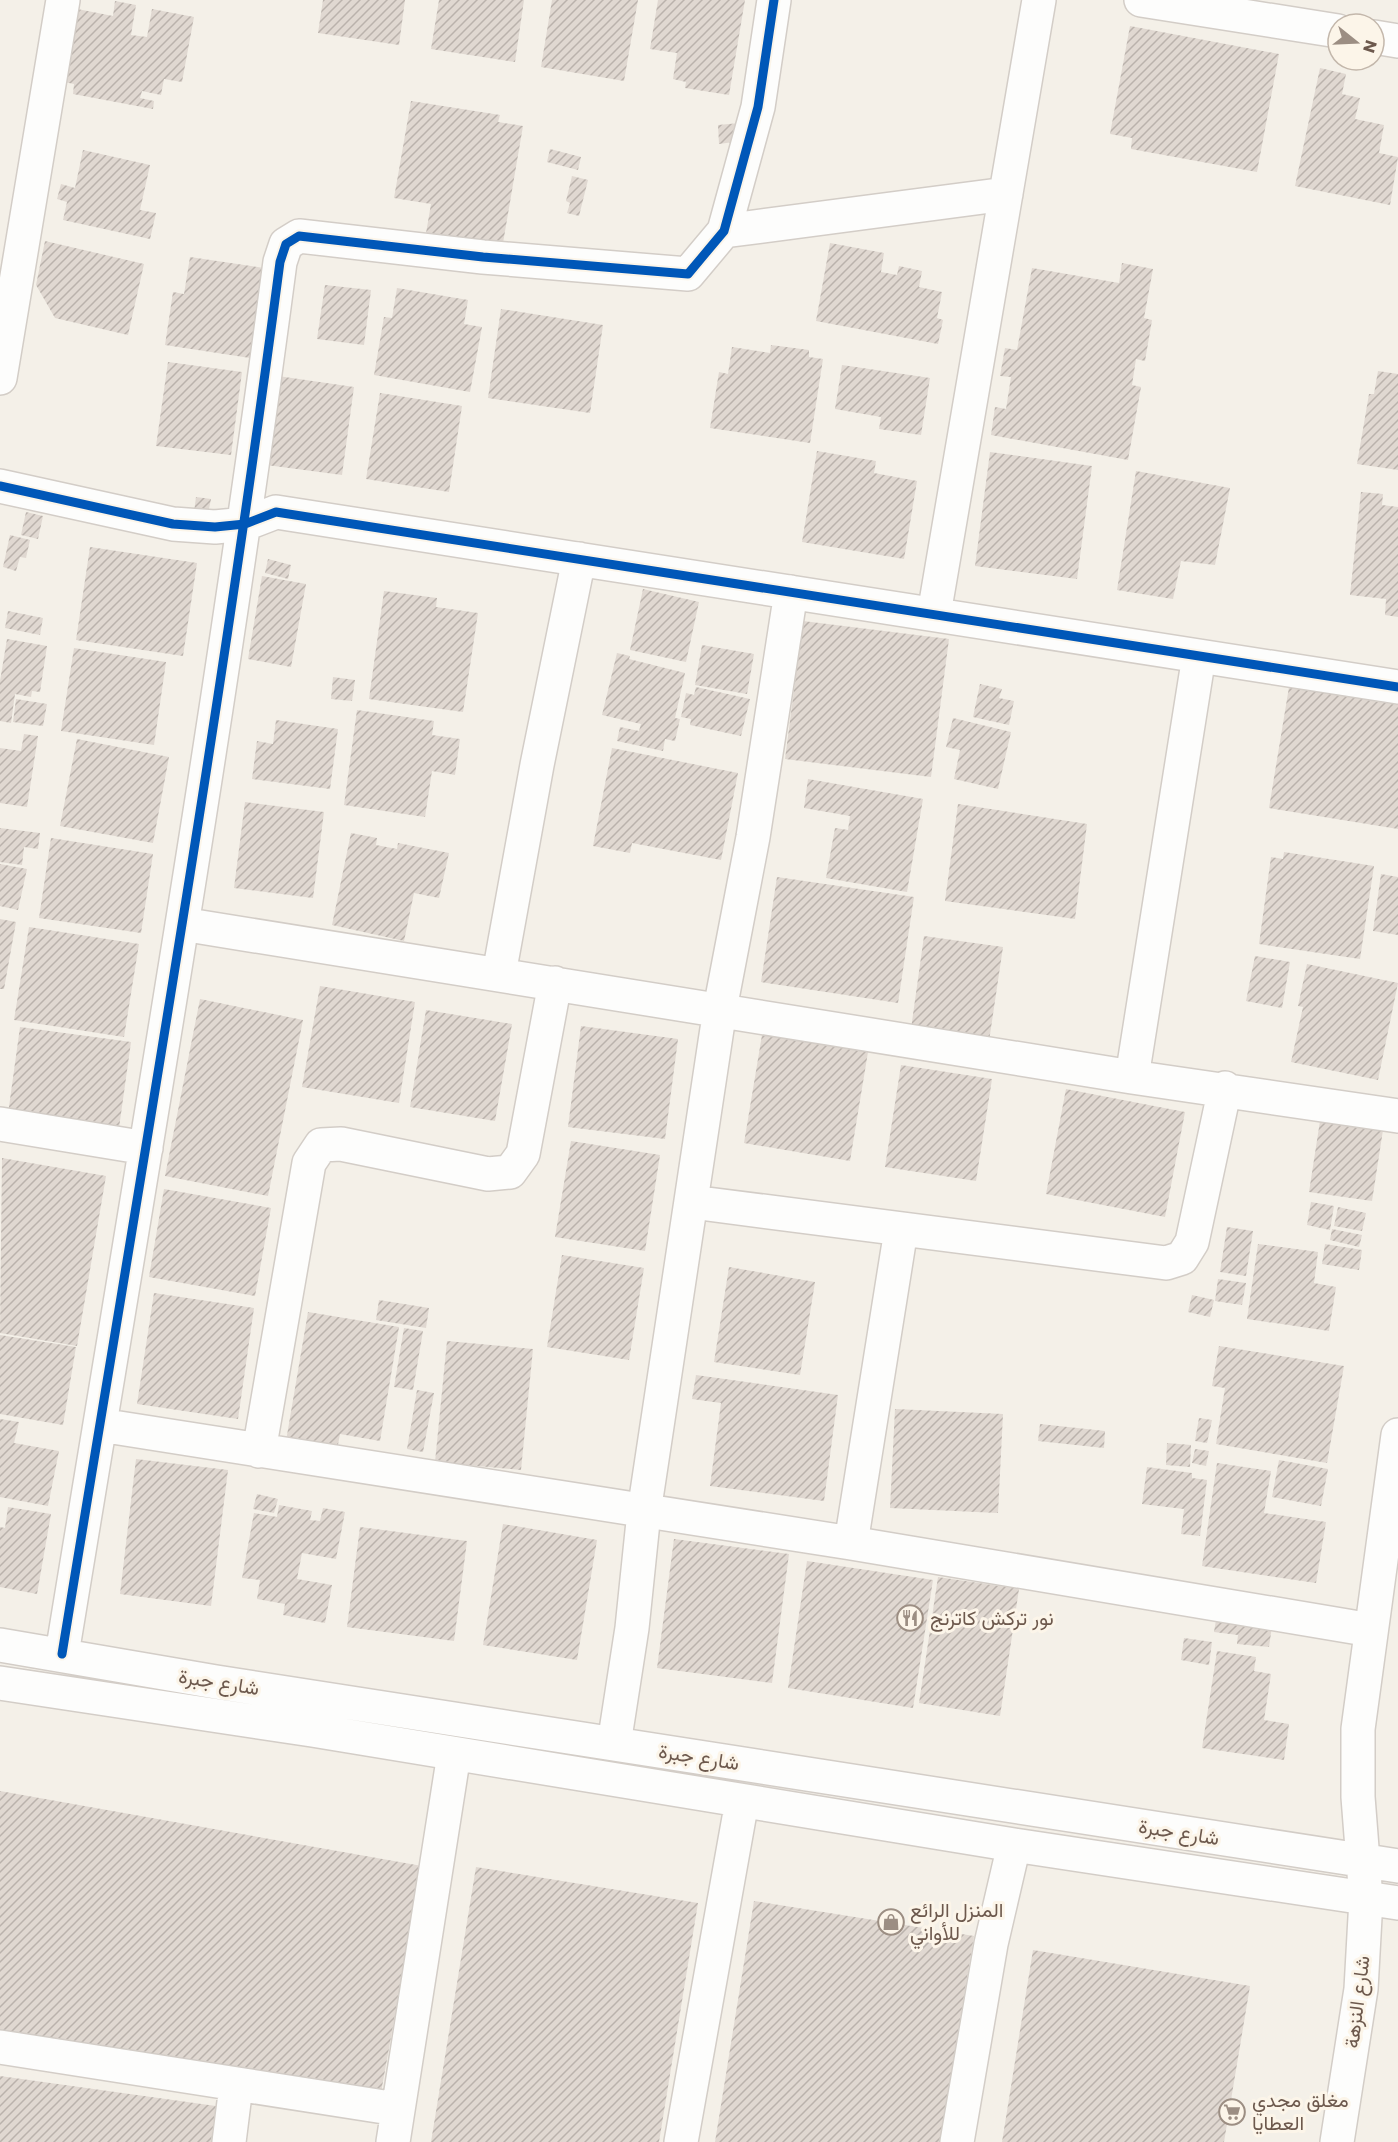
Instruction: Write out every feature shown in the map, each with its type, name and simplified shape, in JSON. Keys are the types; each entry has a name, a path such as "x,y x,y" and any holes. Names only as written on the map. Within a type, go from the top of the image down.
{"street":[{"path":"0,378 63,0"},
{"path":"62,1654 182,924 245,524 280,262 286,244 299,236 483,257 688,274 724,231 758,107 774,0"},
{"path":"934,614 1040,0"},
{"path":"1141,0 1326,29"},
{"path":"724,231 1006,194"},
{"path":"0,486 173,524 215,527 245,524 276,512 1398,687"},
{"path":"500,974 537,765 579,559"},
{"path":"614,1744 632,1628 644,1512 720,1009 753,837 791,592"},
{"path":"1132,1077 1199,656"},
{"path":"182,924 1132,1077 1225,1088 1398,1116"},
{"path":"259,1451 309,1163 321,1145 341,1144 488,1174 510,1172 523,1154 555,983"},
{"path":"692,1202 1166,1263 1182,1257 1192,1242 1225,1088"},
{"path":"0,1124 146,1148"},
{"path":"851,1543 901,1230"},
{"path":"100,1425 851,1543 1371,1630"},
{"name":"شارع النزهة","path":"1337,2142 1361,1989 1382,1901 1365,1862 1358,1797 1358,1729 1397,1445"},
{"name":"شارع جبرة","path":"0,1645 216,1682 1398,1866"},
{"name":"شارع جبرة","path":"0,1683 1014,1845 1382,1901"},
{"path":"393,2142 454,1754"},
{"path":"681,2142 742,1801"},
{"path":"957,2142 992,1944 1014,1845"},
{"path":"0,2047 236,2086 398,2109"},
{"path":"229,2142 236,2086"}],"building":[{"path":"323,0 405,0 399,45 318,33"},
{"path":"439,0 524,0 515,62 431,49"},
{"path":"552,0 638,0 624,81 541,67"},
{"path":"658,0 745,0 729,95 685,88 686,82 673,79 677,53 650,49"},
{"path":"115,1 136,5 131,35 147,37 152,9 194,17 182,82 164,79 161,95 142,91 140,98 154,101 153,109 73,94 74,84 54,80 67,7 113,16"},
{"path":"1130,26 1279,54 1257,172 1131,149 1132,138 1110,134"},
{"path":"1320,68 1326,69 1326,72 1346,74 1342,94 1360,98 1355,119 1384,125 1379,153 1398,157 1390,205 1295,186"},
{"path":"411,101 500,115 498,122 523,126 503,243 480,240 478,248 425,239 431,204 394,198"},
{"path":"740,123 741,141 719,144 718,125"},
{"path":"550,149 581,157 578,170 547,162"},
{"path":"83,150 150,165 140,210 156,213 150,239 63,220 67,202 57,199 61,184 75,188"},
{"path":"572,176 588,180 579,216 567,213 570,203 566,201"},
{"path":"45,241 144,264 128,335 55,318 36,285"},
{"path":"830,243 884,253 881,272 897,275 899,266 922,271 919,287 942,292 937,318 943,320 938,344 816,321"},
{"path":"190,257 264,268 250,358 165,345 173,292 184,294"},
{"path":"1122,263 1153,269 1144,318 1152,320 1145,361 1136,359 1132,385 1141,387 1128,460 991,435 995,407 1006,409 1011,377 1000,376 1005,348 1017,350 1032,268 1119,283"},
{"path":"325,285 371,290 364,345 317,339"},
{"path":"397,288 468,300 464,324 482,327 470,392 374,375 384,317 392,318"},
{"path":"501,309 603,325 590,413 488,398"},
{"path":"771,345 809,350 809,357 823,359 810,443 710,428 719,372 728,374 732,347 770,353"},
{"path":"168,362 242,372 231,455 156,446"},
{"path":"842,365 930,378 921,435 879,429 881,417 835,409"},
{"path":"1378,371 1398,374 1398,470 1357,464 1369,394 1374,394"},
{"path":"271,375 354,387 342,475 259,464"},
{"path":"380,393 462,406 449,492 366,479"},
{"path":"817,451 876,461 874,473 917,481 904,559 802,542"},
{"path":"990,452 1092,466 1077,579 975,566"},
{"path":"1136,471 1230,488 1215,565 1181,561 1173,599 1117,590"},
{"path":"1361,492 1383,494 1382,505 1398,507 1398,617 1385,615 1386,599 1350,595"},
{"path":"196,497 211,499 208,514 194,512"},
{"path":"26,512 43,516 38,539 21,535"},
{"path":"10,535 30,540 26,558 20,557 16,571 3,567"},
{"path":"90,547 197,563 183,656 76,640"},
{"path":"268,559 291,565 288,579 265,573"},
{"path":"262,576 306,584 291,667 248,659"},
{"path":"643,589 699,602 686,662 630,650"},
{"path":"384,591 437,598 436,607 478,613 463,712 369,699"},
{"path":"8,611 43,618 40,635 5,628"},
{"path":"803,621 949,639 931,777 785,759"},
{"path":"7,639 47,646 40,692 32,691 31,697 15,694 11,723 0,721 0,681"},
{"path":"702,645 754,654 747,694 695,685"},
{"path":"74,648 166,662 154,745 61,731"},
{"path":"617,653 630,656 629,659 685,673 675,718 680,719 675,741 665,739 663,751 617,741 620,727 639,731 641,724 602,715"},
{"path":"333,677 355,680 352,701 331,699"},
{"path":"980,684 1002,689 999,698 1014,701 1009,725 973,717"},
{"path":"696,687 750,699 741,736 690,725 691,719 681,717 686,693 694,695"},
{"path":"1289,687 1398,705 1398,829 1269,808"},
{"path":"16,699 47,704 43,726 13,722"},
{"path":"357,710 434,721 432,735 460,739 455,775 432,771 425,817 344,805"},
{"path":"953,718 1011,732 998,789 954,779 960,750 946,747"},
{"path":"276,720 338,729 330,789 252,779 257,741 273,744"},
{"path":"24,734 38,736 27,807 0,803 0,748 21,751"},
{"path":"77,739 169,757 153,843 60,826"},
{"path":"612,748 738,773 721,860 632,843 630,853 593,846"},
{"path":"808,779 923,799 907,892 826,878 835,828 848,830 850,816 804,808"},
{"path":"245,802 324,812 313,898 234,888"},
{"path":"958,804 1087,824 1075,919 945,901"},
{"path":"0,828 40,833 38,849 24,847 22,865 0,862"},
{"path":"351,833 377,838 376,845 397,849 398,843 449,853 439,898 414,893 404,941 332,925"},
{"path":"51,838 153,854 141,933 39,918"},
{"path":"1284,852 1374,866 1360,959 1259,944 1271,857 1283,859"},
{"path":"0,864 27,869 18,910 0,906"},
{"path":"1381,874 1398,877 1398,935 1373,931"},
{"path":"777,877 914,897 898,1003 761,982"},
{"path":"0,919 16,922 4,989 0,989"},
{"path":"29,927 139,944 124,1037 14,1020"},
{"path":"924,936 1003,947 988,1048 910,1036"},
{"path":"1255,956 1290,962 1282,1008 1246,1001"},
{"path":"1307,964 1398,983 1378,1080 1291,1062 1303,1007 1298,1006"},
{"path":"320,986 415,1002 399,1103 302,1087"},
{"path":"200,999 303,1020 268,1196 165,1176"},
{"path":"426,1010 512,1024 495,1121 410,1107"},
{"path":"581,1026 678,1039 665,1139 568,1127"},
{"path":"20,1027 131,1042 119,1128 8,1114"},
{"path":"762,1035 868,1052 850,1161 744,1143"},
{"path":"901,1065 992,1079 976,1181 885,1167"},
{"path":"1066,1089 1185,1112 1165,1217 1046,1194"},
{"path":"1320,1121 1383,1130 1372,1201 1309,1192"},
{"path":"571,1141 660,1155 645,1251 555,1237"},
{"path":"2,1158 106,1176 77,1346 0,1333"},
{"path":"164,1189 271,1208 255,1296 149,1277"},
{"path":"1311,1202 1334,1206 1330,1230 1307,1225"},
{"path":"1338,1207 1366,1213 1362,1231 1334,1226"},
{"path":"1227,1227 1253,1231 1246,1276 1220,1272"},
{"path":"1332,1229 1362,1235 1359,1247 1330,1240"},
{"path":"1258,1244 1318,1252 1314,1283 1336,1287 1329,1331 1247,1319"},
{"path":"1325,1244 1362,1250 1359,1270 1322,1264"},
{"path":"562,1255 644,1268 629,1360 547,1347"},
{"path":"729,1267 815,1282 800,1375 714,1362"},
{"path":"1218,1279 1246,1283 1242,1305 1215,1301"},
{"path":"154,1293 254,1308 238,1419 137,1404"},
{"path":"1192,1295 1214,1300 1210,1317 1188,1312"},
{"path":"379,1300 429,1308 426,1328 376,1320"},
{"path":"308,1312 399,1327 380,1441 340,1434 337,1450 286,1441"},
{"path":"404,1328 423,1331 413,1390 394,1387"},
{"path":"0,1335 76,1347 63,1425 0,1414"},
{"path":"447,1341 533,1349 521,1470 435,1462"},
{"path":"1219,1346 1344,1366 1327,1463 1216,1444 1225,1388 1212,1386"},
{"path":"696,1375 838,1395 824,1501 710,1486 721,1403 692,1399"},
{"path":"417,1390 434,1393 423,1452 407,1449"},
{"path":"895,1409 1003,1414 998,1513 890,1508"},
{"path":"1199,1418 1212,1420 1207,1443 1195,1441"},
{"path":"0,1419 19,1422 14,1443 59,1451 48,1506 0,1497"},
{"path":"1040,1424 1105,1431 1104,1448 1038,1441"},
{"path":"1167,1443 1191,1445 1190,1467 1166,1465"},
{"path":"1195,1449 1209,1451 1206,1466 1192,1463"},
{"path":"136,1459 228,1470 211,1606 120,1594"},
{"path":"1279,1460 1328,1469 1321,1506 1272,1497"},
{"path":"1217,1463 1271,1471 1264,1513 1326,1522 1316,1583 1202,1566"},
{"path":"1147,1467 1192,1473 1192,1478 1207,1480 1200,1536 1181,1534 1184,1509 1142,1504"},
{"path":"257,1494 278,1499 274,1513 253,1509"},
{"path":"279,1505 312,1511 310,1520 320,1521 323,1508 345,1512 336,1559 302,1553 297,1579 332,1585 325,1623 283,1615 285,1604 257,1599 260,1580 242,1578 254,1513 277,1517"},
{"path":"8,1507 51,1514 37,1594 0,1587 0,1527 5,1528"},
{"path":"503,1524 597,1540 577,1660 483,1645"},
{"path":"360,1527 467,1541 454,1641 347,1627"},
{"path":"674,1539 789,1554 772,1683 657,1668"},
{"path":"807,1561 933,1580 913,1708 788,1688"},
{"path":"938,1577 1019,1589 1000,1716 919,1703"},
{"path":"1216,1620 1272,1626 1269,1647 1237,1644 1238,1635 1214,1632"},
{"path":"1184,1638 1212,1642 1209,1665 1181,1660"},
{"path":"1217,1651 1256,1657 1254,1671 1271,1674 1264,1720 1289,1724 1284,1760 1202,1748"},
{"path":"0,1791 422,1866 380,2098 0,2030"},
{"path":"476,1867 698,1903 659,2142 431,2142"},
{"path":"754,1901 974,1936 940,2142 715,2142"},
{"path":"1033,1950 1250,1986 1224,2142 1002,2142"},
{"path":"0,2076 216,2106 211,2142 0,2142"}],"cycle path":[{"path":"62,1654 177,958 231,610 280,262 286,244 299,236 483,257 688,274 724,231 758,107 774,0"},
{"path":"0,486 173,524 215,527 245,524 276,512 1398,687"}],"place":[{"name":"نور تركش كاترنج","path":"910,1618"},
{"name":"المنزل الرائع للأواني","path":"891,1922"},
{"name":"مغلق مجدي العطايا","path":"1232,2112"}]}
